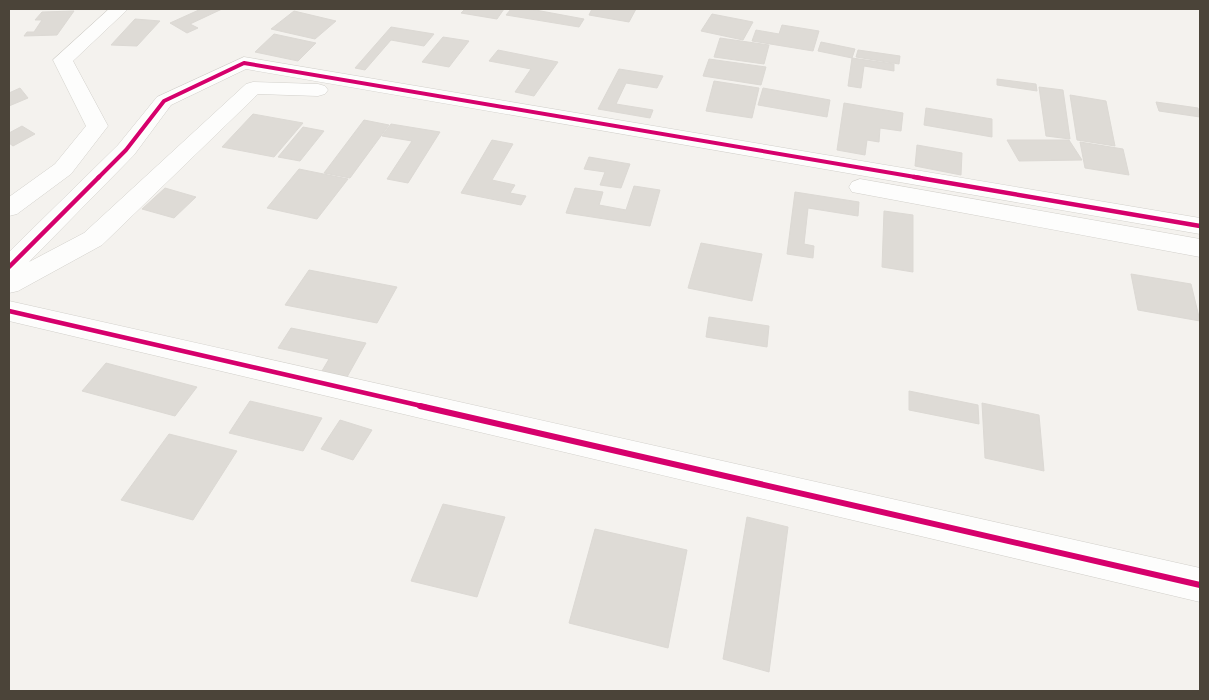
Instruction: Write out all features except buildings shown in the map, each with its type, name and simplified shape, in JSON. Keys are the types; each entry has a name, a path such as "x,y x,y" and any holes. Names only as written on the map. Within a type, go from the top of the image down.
{"street":[{"path":"9,208 63,169 97,126 63,60 119,9"},
{"path":"9,267 126,150 164,101 244,63 1200,226"},
{"path":"9,284 93,239 253,88 319,90 1200,248"},
{"path":"9,311 1200,585"}],"cycle path":[{"path":"9,267 126,150 164,101 244,63 1200,226"},
{"path":"9,311 1200,585"}]}
